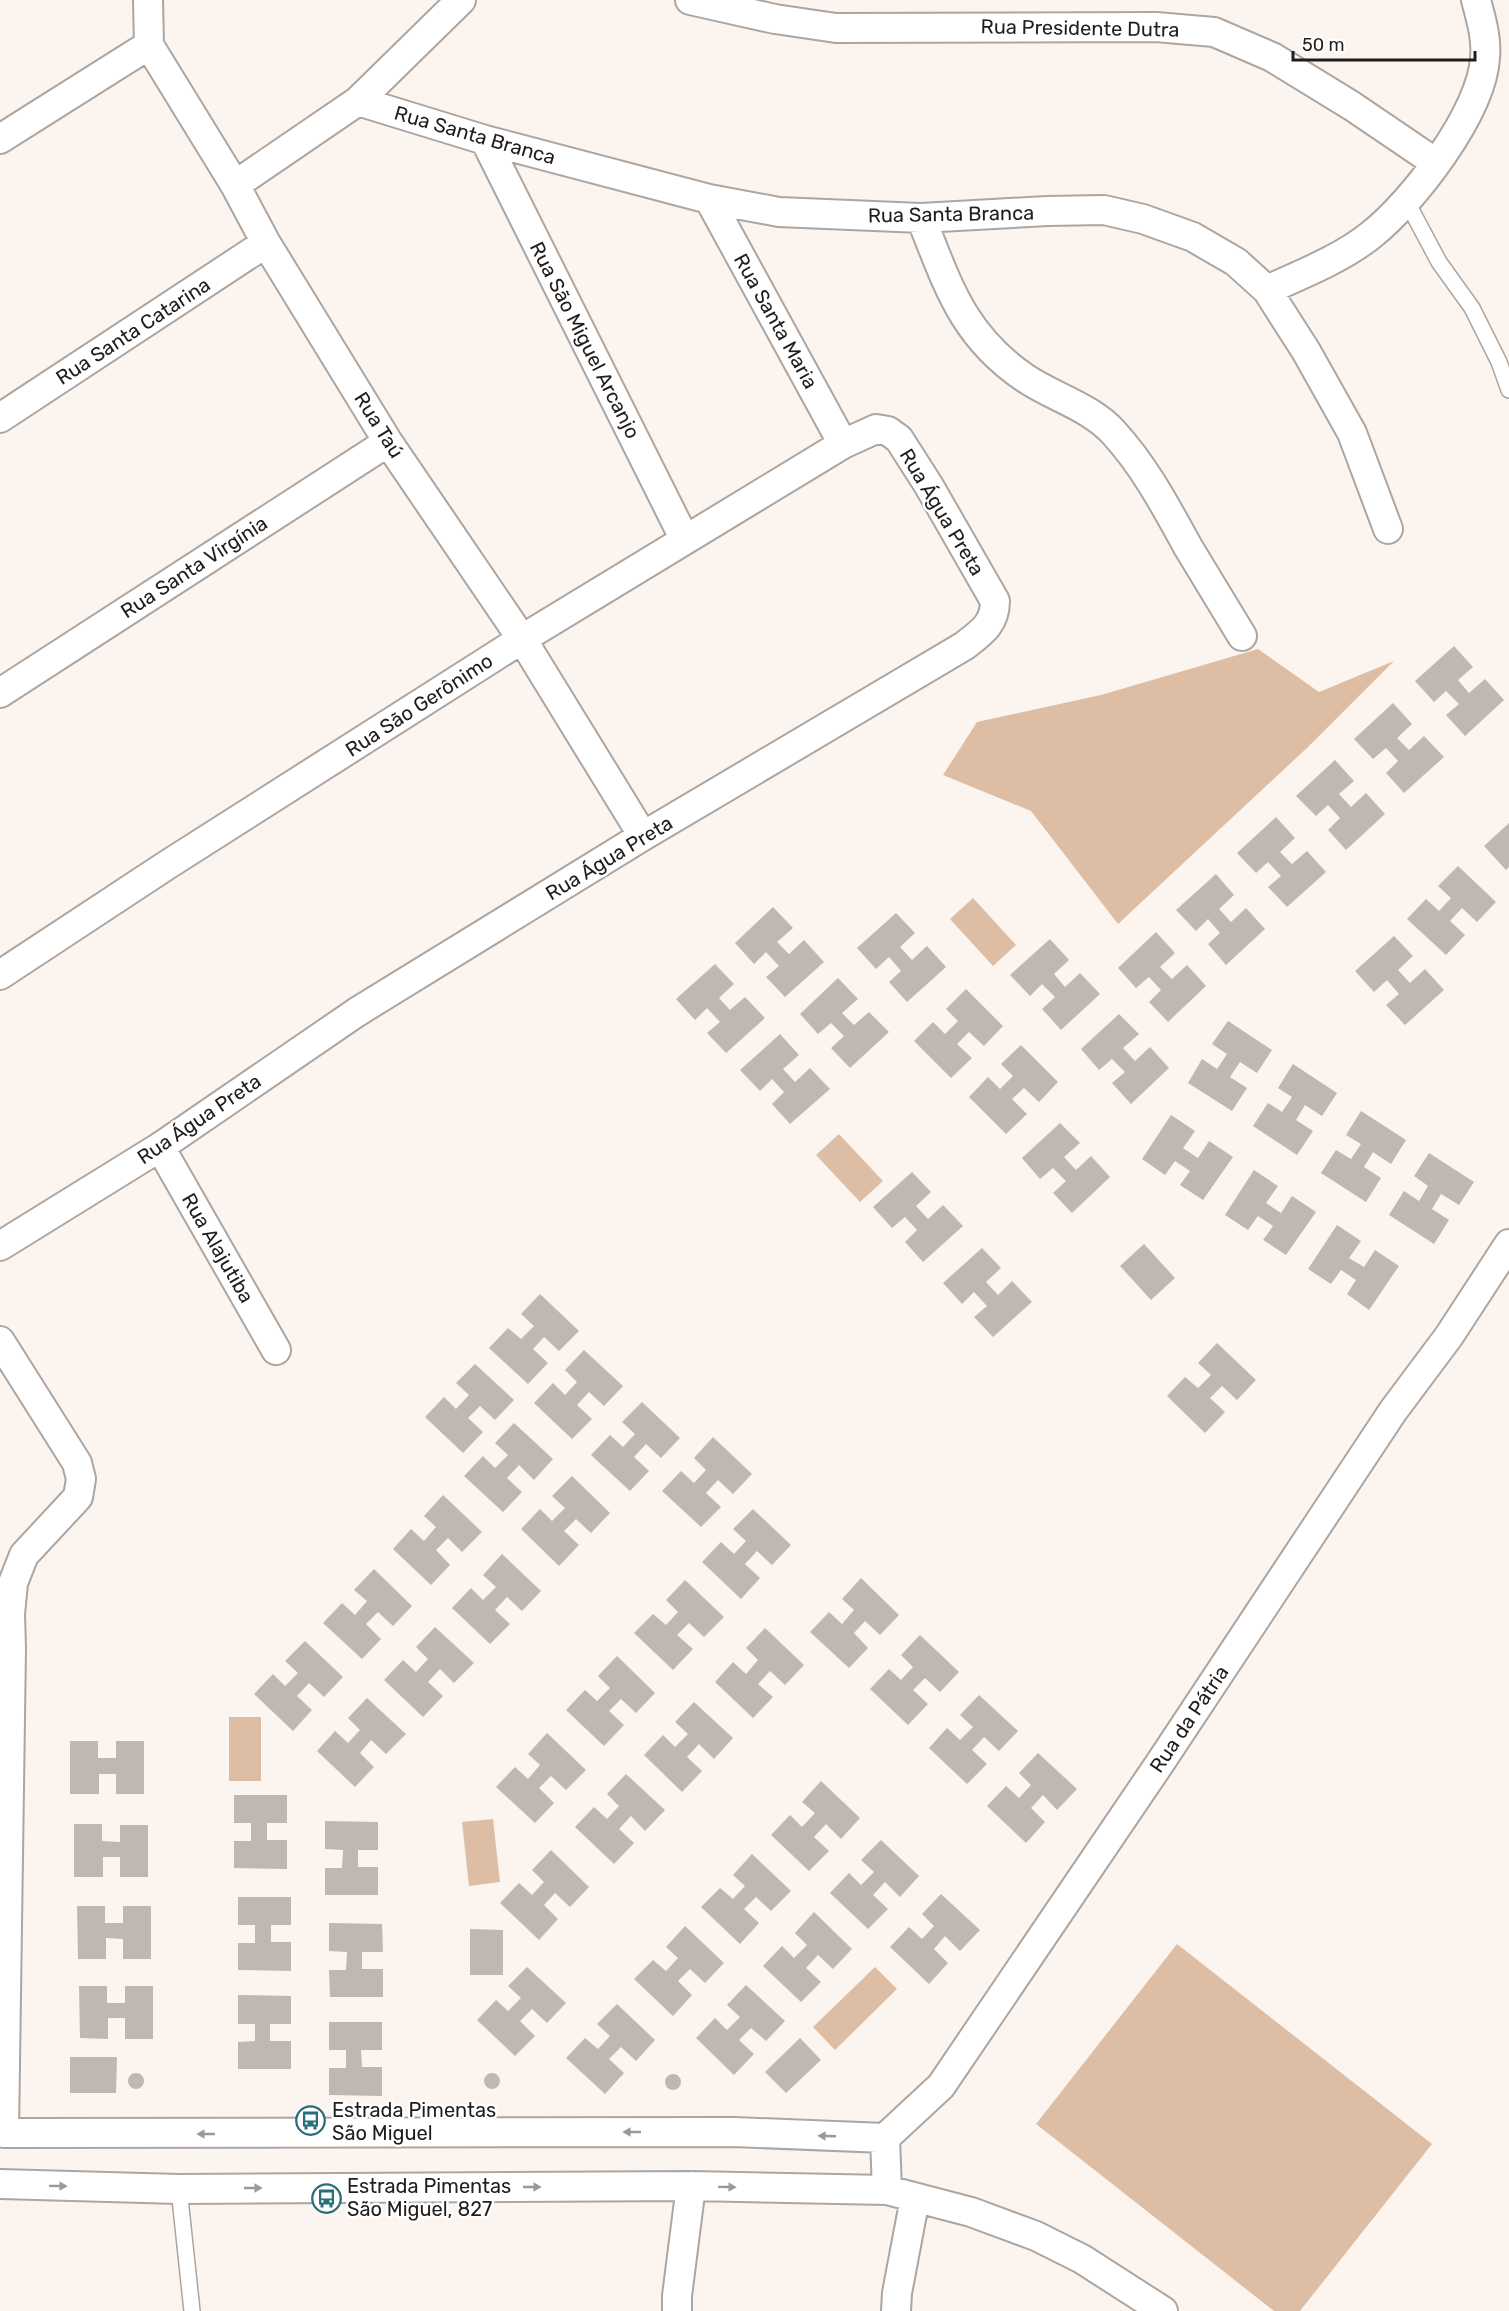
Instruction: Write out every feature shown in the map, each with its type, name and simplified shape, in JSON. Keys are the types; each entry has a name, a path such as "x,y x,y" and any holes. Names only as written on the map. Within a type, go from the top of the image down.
{"street":[{"path":"0,140 149,45 148,0"},
{"path":"235,185 358,101 461,0"},
{"name":"Rua Presidente Dutra","path":"690,0 722,3 775,19 836,28 1156,27 1214,32 1272,57 1353,106 1436,163"},
{"path":"1267,290 1320,266 1371,236 1407,202 1436,163 1469,112 1481,83 1485,58 1484,27 1476,0"},
{"name":"Rua Taú","path":"149,45 235,185 266,243 388,442 522,639 642,836"},
{"name":"Rua Santa Branca","path":"358,101 485,140 709,199 779,212 921,218 1104,210 1143,219 1193,237 1236,261 1267,290 1306,351 1352,433 1388,529"},
{"name":"Rua São Miguel Arcanjo","path":"485,140 685,540"},
{"name":"Rua Santa Maria","path":"709,199 843,444"},
{"path":"921,218 951,294 966,321 989,348 1025,378 1090,414 1112,430 1144,469 1242,636"},
{"name":"Rua Santa Catarina","path":"0,418 266,243"},
{"name":"Rua Água Preta","path":"0,1246 160,1147 357,1012 642,836 964,646 989,625 995,614 995,602 929,486 899,439 888,431 876,429 843,444"},
{"name":"Rua Santa Virgínia","path":"0,693 388,442"},
{"name":"Rua São Gerônimo","path":"0,975 167,865 522,639 843,444"},
{"name":"Rua Alajutiba","path":"160,1147 276,1350"},
{"name":"Rua da Pátria","path":"885,2138 941,2086 1165,1755 1393,1411 1449,1336 1509,1244"},
{"path":"0,1341 77,1463 81,1479 78,1497 24,1555 13,1582 10,1614 12,1648 2,2135 711,2132 885,2138 886,2190"},
{"path":"0,2184 179,2189 691,2186 886,2190 971,2212 1036,2236 1082,2259 1164,2311"},
{"path":"677,2311 691,2186"},
{"path":"896,2311 897,2293 915,2198"}],"lane":[{"path":"1407,202 1439,262 1472,308 1499,362 1509,390"},
{"path":"179,2189 192,2311"}],"shaded area":[{"path":"1258,649 1319,692 1394,661 1308,747 1118,924 1031,811 943,775 977,722 1101,695"},
{"path":"973,898 1016,945 993,966 950,919"},
{"path":"839,1134 883,1181 860,1202 816,1155"},
{"path":"229,1717 261,1717 261,1781 229,1781"},
{"path":"493,1819 500,1882 469,1886 462,1822"},
{"path":"1177,1944 1432,2144 1300,2311 1274,2311 1036,2124"},
{"path":"875,1967 897,1989 835,2050 813,2027"}],"building":[{"path":"1454,646 1473,667 1458,680 1469,693 1485,679 1504,700 1465,736 1446,715 1459,704 1446,691 1434,702 1415,681"},
{"path":"1393,703 1412,724 1397,738 1409,750 1424,736 1444,757 1404,793 1386,773 1398,761 1386,748 1373,759 1354,739"},
{"path":"1335,760 1354,781 1339,794 1351,807 1366,793 1385,814 1346,850 1328,830 1340,818 1328,805 1316,816 1296,796"},
{"path":"1276,817 1295,838 1280,852 1292,864 1307,851 1326,872 1287,907 1268,887 1281,876 1268,862 1256,873 1237,853"},
{"path":"1509,823 1509,867 1506,870 1484,846"},
{"path":"1458,866 1496,902 1477,922 1462,908 1450,921 1465,935 1446,955 1407,919 1426,899 1439,911 1451,898 1438,886"},
{"path":"1216,874 1234,895 1219,909 1231,922 1246,908 1265,929 1226,965 1208,944 1220,933 1208,919 1196,931 1176,910"},
{"path":"773,907 793,928 777,942 789,954 804,940 824,962 785,997 766,977 779,966 766,952 754,964 735,943"},
{"path":"896,913 915,933 900,947 912,960 927,946 946,967 907,1002 889,982 901,971 889,957 876,969 857,948"},
{"path":"1156,932 1175,953 1160,967 1172,979 1187,965 1206,986 1168,1022 1149,1002 1161,990 1149,977 1136,988 1118,968"},
{"path":"1394,936 1413,956 1398,970 1410,983 1425,969 1444,990 1405,1025 1386,1005 1399,994 1387,980 1374,992 1355,971"},
{"path":"1050,939 1069,960 1054,974 1065,987 1080,973 1100,994 1061,1030 1042,1009 1055,997 1042,984 1030,996 1010,975"},
{"path":"715,964 734,984 719,998 730,1010 745,997 765,1018 726,1053 707,1033 720,1022 707,1008 695,1020 676,999"},
{"path":"838,978 858,999 842,1013 854,1025 869,1012 889,1032 850,1068 831,1048 844,1036 831,1023 818,1034 800,1014"},
{"path":"966,989 1003,1026 984,1046 969,1032 957,1044 972,1058 951,1078 914,1041 933,1022 945,1034 958,1021 946,1009"},
{"path":"1119,1014 1139,1034 1123,1048 1135,1061 1150,1047 1169,1068 1131,1104 1112,1083 1125,1072 1112,1059 1099,1070 1081,1049"},
{"path":"1228,1021 1272,1050 1257,1073 1240,1062 1230,1077 1247,1088 1232,1111 1188,1083 1202,1059 1217,1069 1227,1054 1212,1044"},
{"path":"780,1034 799,1055 783,1069 795,1082 810,1068 830,1089 790,1124 772,1104 784,1092 772,1079 760,1091 740,1070"},
{"path":"1021,1045 1058,1082 1039,1102 1024,1088 1012,1099 1027,1114 1006,1134 969,1097 988,1077 1000,1089 1013,1076 1001,1064"},
{"path":"1293,1064 1337,1093 1322,1116 1305,1105 1296,1120 1313,1131 1297,1155 1253,1126 1268,1103 1282,1112 1292,1097 1278,1088"},
{"path":"1361,1111 1406,1140 1391,1164 1373,1152 1364,1167 1381,1178 1366,1202 1321,1173 1336,1150 1351,1159 1361,1144 1346,1135"},
{"path":"1171,1115 1195,1131 1183,1148 1198,1158 1209,1141 1233,1157 1203,1200 1180,1185 1190,1171 1175,1161 1165,1175 1142,1159"},
{"path":"1060,1123 1080,1143 1064,1157 1076,1170 1091,1156 1110,1177 1072,1213 1053,1193 1066,1181 1053,1168 1040,1179 1022,1158"},
{"path":"1429,1153 1474,1182 1459,1205 1441,1194 1432,1209 1449,1220 1434,1244 1389,1215 1404,1191 1419,1201 1428,1186 1414,1176"},
{"path":"1254,1170 1278,1186 1266,1203 1281,1213 1292,1196 1316,1212 1286,1255 1263,1240 1273,1226 1258,1216 1248,1230 1225,1215"},
{"path":"912,1172 931,1192 916,1206 928,1219 943,1205 963,1226 923,1262 905,1242 917,1230 905,1217 892,1228 873,1207"},
{"path":"1337,1225 1361,1241 1349,1258 1364,1267 1375,1250 1399,1266 1369,1310 1347,1294 1356,1280 1341,1270 1331,1284 1308,1269"},
{"path":"1144,1244 1175,1278 1151,1300 1120,1266"},
{"path":"982,1248 1001,1268 986,1282 998,1295 1012,1281 1032,1302 993,1337 974,1317 987,1306 974,1292 962,1304 943,1283"},
{"path":"540,1294 579,1331 559,1351 544,1337 533,1349 548,1363 528,1384 489,1348 508,1328 521,1339 534,1326 521,1314"},
{"path":"1217,1343 1256,1380 1237,1400 1222,1386 1210,1398 1225,1412 1205,1433 1167,1396 1185,1377 1198,1388 1211,1375 1198,1363"},
{"path":"584,1350 623,1386 604,1406 589,1392 577,1405 592,1419 572,1439 534,1403 553,1383 565,1395 577,1382 565,1370"},
{"path":"475,1364 514,1400 495,1420 480,1406 468,1418 483,1432 463,1453 425,1417 444,1397 456,1409 469,1395 456,1383"},
{"path":"642,1402 680,1438 661,1458 646,1444 634,1457 649,1471 630,1491 591,1455 610,1435 623,1447 635,1434 622,1422"},
{"path":"514,1423 553,1459 534,1480 519,1465 507,1478 522,1492 503,1512 464,1476 483,1456 495,1468 508,1455 495,1443"},
{"path":"713,1437 752,1474 733,1494 718,1480 706,1493 721,1507 701,1527 662,1491 681,1471 694,1483 706,1470 694,1458"},
{"path":"572,1476 610,1513 591,1533 576,1519 564,1531 579,1545 559,1566 521,1529 540,1509 552,1521 565,1508 552,1496"},
{"path":"443,1495 482,1532 462,1552 448,1538 436,1550 450,1565 431,1585 393,1549 411,1529 424,1541 436,1527 424,1516"},
{"path":"753,1509 791,1545 772,1565 757,1551 745,1564 760,1578 741,1599 702,1562 721,1542 734,1554 746,1541 733,1529"},
{"path":"502,1554 541,1591 522,1611 507,1597 495,1610 510,1624 490,1644 452,1608 471,1588 483,1600 496,1587 483,1575"},
{"path":"374,1569 412,1606 393,1626 378,1612 366,1624 381,1639 362,1659 323,1623 342,1603 355,1615 367,1601 354,1590"},
{"path":"861,1578 899,1615 880,1635 865,1621 854,1633 868,1648 849,1668 810,1632 829,1612 842,1624 854,1610 842,1599"},
{"path":"685,1580 724,1617 704,1637 689,1623 677,1635 693,1649 673,1670 634,1633 653,1614 666,1625 678,1612 666,1600"},
{"path":"435,1627 474,1663 454,1683 440,1669 428,1682 443,1696 423,1717 384,1680 403,1660 416,1672 428,1659 416,1647"},
{"path":"765,1628 804,1665 785,1685 770,1671 758,1684 773,1697 753,1718 715,1682 733,1662 746,1674 758,1660 746,1648"},
{"path":"920,1635 959,1672 940,1692 925,1678 913,1690 928,1704 908,1725 870,1689 889,1669 901,1680 913,1667 901,1655"},
{"path":"305,1641 343,1677 324,1697 309,1683 297,1696 312,1710 293,1731 254,1694 273,1674 285,1686 298,1673 285,1661"},
{"path":"617,1656 655,1693 636,1713 621,1699 609,1711 624,1725 604,1746 566,1710 585,1690 597,1701 610,1688 598,1676"},
{"path":"979,1695 1018,1731 999,1751 984,1737 972,1750 987,1764 967,1784 929,1748 947,1728 960,1740 973,1727 960,1715"},
{"path":"367,1698 406,1734 386,1754 371,1740 360,1753 374,1767 355,1787 317,1751 335,1731 348,1743 360,1730 348,1718"},
{"path":"694,1702 733,1738 714,1759 699,1744 687,1757 702,1771 682,1792 644,1755 663,1735 675,1747 688,1734 675,1722"},
{"path":"547,1733 586,1770 566,1790 551,1776 539,1788 554,1803 535,1823 496,1787 515,1767 528,1779 540,1765 528,1754"},
{"path":"70,1741 98,1741 98,1758 116,1758 116,1741 144,1741 144,1794 116,1794 116,1774 99,1774 99,1794 70,1794"},
{"path":"1038,1753 1077,1789 1057,1810 1043,1795 1031,1808 1045,1822 1026,1843 987,1806 1006,1786 1019,1798 1031,1785 1019,1773"},
{"path":"626,1774 665,1810 645,1831 631,1816 619,1829 634,1843 614,1864 575,1827 594,1807 607,1819 619,1806 607,1794"},
{"path":"821,1781 860,1818 841,1839 826,1824 814,1837 829,1851 809,1871 771,1835 790,1815 802,1827 815,1813 802,1802"},
{"path":"234,1795 287,1795 287,1823 267,1823 267,1840 287,1840 287,1869 234,1868 234,1841 251,1841 251,1823 234,1823"},
{"path":"325,1821 378,1822 378,1850 358,1850 358,1867 378,1867 378,1895 325,1895 325,1868 342,1868 343,1850 325,1849"},
{"path":"74,1824 102,1824 102,1841 120,1842 120,1825 148,1825 148,1877 120,1877 120,1857 103,1857 103,1877 74,1877"},
{"path":"881,1840 919,1876 900,1897 885,1882 873,1895 888,1909 868,1929 830,1893 849,1873 861,1885 874,1872 861,1860"},
{"path":"551,1850 589,1887 570,1907 555,1893 544,1905 558,1919 539,1940 500,1903 519,1883 532,1895 544,1882 532,1870"},
{"path":"752,1854 791,1891 771,1911 756,1897 744,1909 759,1923 740,1944 701,1907 720,1888 733,1899 745,1886 733,1875"},
{"path":"941,1894 980,1930 960,1951 945,1936 934,1949 948,1963 929,1984 890,1947 909,1927 922,1939 934,1926 922,1914"},
{"path":"238,1897 291,1897 291,1925 271,1925 271,1942 291,1942 291,1971 238,1970 238,1943 255,1943 255,1925 238,1925"},
{"path":"77,1906 105,1906 105,1923 123,1923 123,1906 151,1906 151,1959 123,1959 123,1939 106,1938 106,1959 78,1959"},
{"path":"814,1912 852,1949 833,1969 818,1955 806,1968 821,1982 801,2002 763,1966 782,1946 794,1958 807,1945 795,1933"},
{"path":"329,1923 382,1924 383,1952 362,1952 362,1969 383,1969 383,1997 330,1997 329,1970 346,1970 347,1952 329,1951"},
{"path":"685,1926 724,1963 705,1983 690,1969 678,1981 692,1995 673,2016 634,1979 653,1960 666,1971 678,1958 666,1947"},
{"path":"470,1929 503,1930 503,1975 470,1975"},
{"path":"527,1967 566,2003 547,2023 532,2009 520,2021 535,2036 515,2056 477,2020 496,2000 508,2011 521,1998 508,1986"},
{"path":"746,1985 785,2021 766,2041 751,2028 739,2040 754,2054 734,2075 696,2038 715,2018 727,2030 740,2017 727,2005"},
{"path":"79,1986 107,1986 107,2003 125,2003 125,1986 153,1986 153,2039 125,2039 125,2018 108,2018 108,2039 80,2038"},
{"path":"238,1995 291,1996 291,2024 270,2024 270,2041 291,2041 291,2069 238,2069 238,2042 255,2041 255,2024 238,2024"},
{"path":"617,2004 655,2040 636,2061 621,2047 609,2059 624,2073 605,2094 566,2058 585,2038 598,2049 610,2036 597,2024"},
{"path":"329,2022 382,2022 382,2050 361,2050 362,2067 382,2067 382,2096 329,2095 329,2068 346,2068 346,2050 329,2050"},
{"path":"800,2038 821,2060 786,2093 765,2072"},
{"path":"70,2057 117,2057 116,2093 70,2093"},
{"path":"136,2073 142,2075 144,2081 142,2087 136,2089 130,2087 128,2081 130,2075"},
{"path":"492,2073 498,2075 500,2081 498,2087 492,2089 486,2087 484,2081 486,2075"},
{"path":"673,2074 679,2076 681,2082 679,2088 673,2090 667,2088 665,2082 667,2076"}],"place":[{"name":"Estrada Pimentas São Miguel","path":"311,2121"},
{"name":"Estrada Pimentas São Miguel, 827","path":"326,2198"}]}
